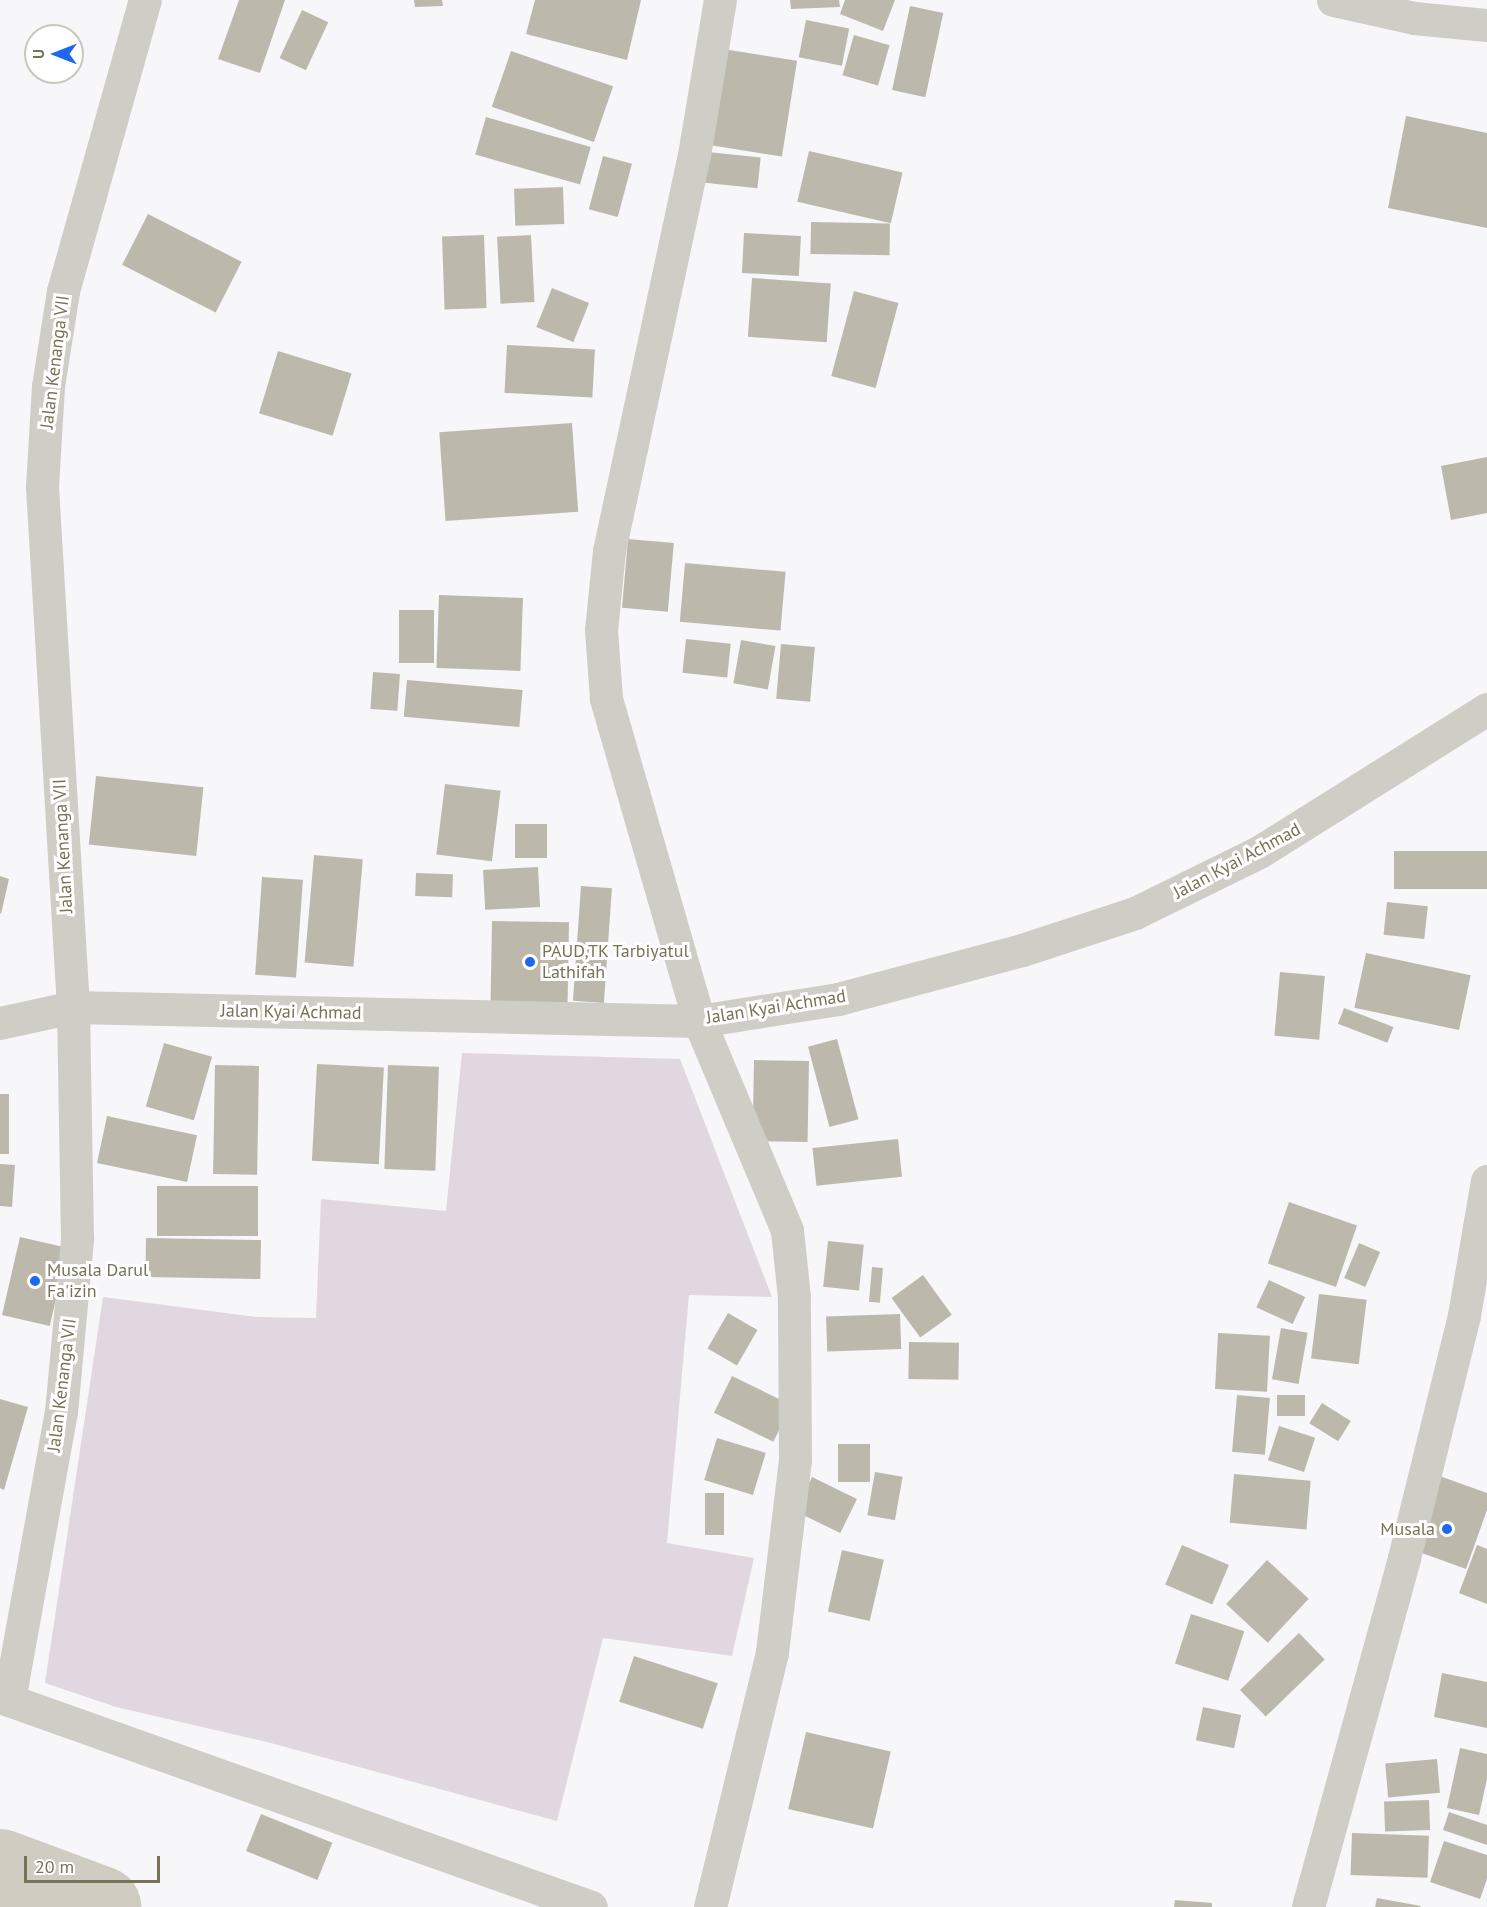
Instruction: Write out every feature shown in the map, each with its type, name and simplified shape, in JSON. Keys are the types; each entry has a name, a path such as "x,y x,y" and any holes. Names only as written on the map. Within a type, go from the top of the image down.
{"street":[{"name":"Jalan Kenanga VII","path":"4,1699 61,1412 77,1238 73,1007 42,488 48,386 63,291 145,0"},
{"path":"710,1907 774,1641 795,1460 794,1309 787,1230 699,1021 606,698 601,630 609,551 694,155 720,0"},
{"path":"1333,0 1414,18 1487,25"},
{"name":"Jalan Kyai Achmad","path":"0,1023 73,1007 699,1021 838,999 1022,950 1135,914 1259,852 1487,709"},
{"path":"1308,1907 1404,1558 1464,1315 1487,1181"},
{"path":"4,1699 591,1907"}],"shaded area":[{"path":"462,1053 680,1059 772,1297 689,1295 667,1543 754,1558 732,1656 603,1638 557,1821 267,1742 116,1707 45,1683 103,1297 256,1317 316,1318 321,1199 446,1211"}],"building":[{"path":"239,0 285,0 260,73 218,59"},
{"path":"414,0 442,0 443,6 415,7"},
{"path":"535,0 641,0 627,60 526,34"},
{"path":"790,0 839,0 840,7 791,9"},
{"path":"845,0 895,0 883,31 840,14"},
{"path":"910,6 943,13 925,97 892,90"},
{"path":"302,10 328,22 306,70 280,58"},
{"path":"806,20 849,28 842,66 799,57"},
{"path":"854,35 890,45 878,86 842,75"},
{"path":"723,49 797,61 782,157 708,145"},
{"path":"511,51 613,86 594,142 492,107"},
{"path":"1406,116 1487,133 1487,228 1388,208"},
{"path":"486,117 591,147 580,185 475,154"},
{"path":"809,151 903,173 891,223 797,202"},
{"path":"708,152 761,158 757,188 705,183"},
{"path":"603,156 632,164 618,217 589,209"},
{"path":"563,187 564,224 515,226 514,189"},
{"path":"148,214 242,262 216,312 122,265"},
{"path":"811,222 890,223 889,255 810,254"},
{"path":"744,233 801,236 799,276 742,273"},
{"path":"484,235 487,308 445,309 442,236"},
{"path":"531,235 535,302 501,304 497,237"},
{"path":"752,278 831,284 827,342 748,337"},
{"path":"552,288 589,303 573,342 536,327"},
{"path":"854,291 898,303 876,388 831,376"},
{"path":"507,345 595,350 592,398 504,393"},
{"path":"278,351 352,374 333,436 259,413"},
{"path":"572,423 578,512 446,521 439,432"},
{"path":"1487,457 1487,513 1451,520 1441,466"},
{"path":"628,539 674,543 668,612 622,608"},
{"path":"685,563 786,572 780,631 680,622"},
{"path":"439,595 523,598 520,671 436,668"},
{"path":"399,610 434,610 434,663 399,663"},
{"path":"686,639 731,644 727,678 682,673"},
{"path":"741,640 775,646 768,689 733,683"},
{"path":"781,644 815,647 810,702 776,699"},
{"path":"373,672 400,674 397,711 370,709"},
{"path":"407,680 523,690 519,727 404,717"},
{"path":"96,776 203,787 196,856 89,845"},
{"path":"445,784 501,791 492,861 436,854"},
{"path":"515,824 547,824 547,858 515,858"},
{"path":"1394,851 1487,851 1487,889 1394,889"},
{"path":"314,855 363,859 353,967 305,963"},
{"path":"538,867 540,907 485,910 483,870"},
{"path":"416,873 453,874 452,897 415,896"},
{"path":"0,876 9,879 1,914 0,913"},
{"path":"262,877 303,880 296,978 255,975"},
{"path":"581,886 612,888 604,1003 573,1001"},
{"path":"1387,902 1428,906 1424,939 1384,935"},
{"name":"PAUD,TK Tarbiyatul Lathifah","path":"492,921 569,922 568,1003 491,1002"},
{"path":"1366,953 1471,975 1459,1030 1354,1008"},
{"path":"1280,972 1325,976 1319,1040 1274,1036"},
{"path":"1344,1008 1393,1027 1387,1043 1338,1024"},
{"path":"837,1039 858,1119 830,1127 808,1047"},
{"path":"164,1043 212,1057 194,1120 146,1106"},
{"path":"754,1060 809,1061 808,1142 753,1141"},
{"path":"317,1064 384,1068 379,1164 312,1161"},
{"path":"215,1065 259,1066 257,1175 213,1174"},
{"path":"388,1065 439,1067 435,1171 384,1169"},
{"path":"0,1094 9,1094 9,1154 0,1154"},
{"path":"107,1116 197,1135 187,1182 97,1163"},
{"path":"898,1139 902,1177 816,1186 812,1148"},
{"path":"0,1164 15,1165 12,1207 0,1206"},
{"path":"157,1186 258,1186 258,1236 157,1236"},
{"path":"1289,1202 1357,1225 1336,1287 1268,1263"},
{"name":"Musala Darul Fa'izin","path":"20,1237 68,1248 50,1326 2,1315"},
{"path":"146,1238 261,1240 260,1279 145,1277"},
{"path":"828,1241 864,1245 859,1291 823,1287"},
{"path":"1359,1243 1380,1252 1365,1287 1344,1278"},
{"path":"872,1267 883,1268 880,1303 869,1302"},
{"path":"923,1275 952,1315 920,1338 891,1298"},
{"path":"1269,1280 1305,1297 1293,1324 1256,1307"},
{"path":"1319,1294 1367,1300 1359,1364 1311,1359"},
{"path":"728,1313 757,1330 737,1366 708,1349"},
{"path":"900,1314 901,1349 827,1352 826,1317"},
{"path":"1281,1328 1308,1333 1299,1384 1272,1379"},
{"path":"1218,1333 1270,1336 1267,1392 1215,1389"},
{"path":"909,1342 959,1343 958,1380 908,1379"},
{"path":"732,1376 791,1405 773,1442 714,1413"},
{"path":"1237,1395 1270,1398 1265,1455 1232,1452"},
{"path":"1277,1395 1305,1395 1305,1416 1277,1416"},
{"path":"0,1399 28,1407 4,1490 0,1488"},
{"path":"1322,1403 1351,1421 1338,1441 1309,1423"},
{"path":"1279,1426 1315,1438 1304,1472 1268,1460"},
{"path":"717,1438 766,1453 753,1495 704,1480"},
{"path":"838,1444 870,1444 870,1482 838,1482"},
{"path":"875,1472 903,1477 895,1520 867,1515"},
{"path":"1234,1474 1311,1481 1306,1530 1230,1523"},
{"name":"Musala","path":"1434,1474 1487,1493 1487,1510 1466,1569 1408,1548"},
{"path":"812,1477 857,1499 840,1533 795,1511"},
{"path":"705,1493 724,1493 724,1535 705,1535"},
{"path":"1182,1545 1229,1565 1212,1605 1165,1585"},
{"path":"1477,1545 1487,1549 1487,1604 1459,1593"},
{"path":"842,1550 884,1560 870,1621 828,1611"},
{"path":"1267,1560 1309,1599 1268,1643 1226,1604"},
{"path":"1191,1614 1244,1631 1228,1681 1175,1663"},
{"path":"1299,1633 1325,1660 1266,1717 1240,1690"},
{"path":"634,1656 718,1683 703,1729 619,1702"},
{"path":"1442,1673 1487,1682 1487,1728 1434,1717"},
{"path":"1203,1707 1241,1715 1234,1748 1196,1740"},
{"path":"806,1732 891,1752 873,1829 788,1809"},
{"path":"1460,1748 1487,1754 1487,1779 1479,1815 1447,1808"},
{"path":"1437,1759 1440,1793 1388,1797 1385,1764"},
{"path":"1429,1800 1430,1830 1385,1832 1384,1802"},
{"path":"1449,1812 1487,1825 1487,1845 1443,1830"},
{"path":"261,1814 332,1843 317,1880 246,1851"},
{"path":"1352,1833 1429,1836 1427,1878 1351,1875"},
{"path":"1444,1841 1487,1855 1487,1879 1480,1899 1430,1882"},
{"path":"1377,1898 1421,1906 1375,1907"},
{"path":"1175,1900 1212,1903 1212,1907 1174,1907"}],"waterway":[{"path":"0,1870 100,1907"}],"place":[{"name":"PAUD,TK Tarbiyatul Lathifah","path":"530,962"},
{"name":"Musala Darul Fa'izin","path":"35,1281"},
{"name":"Musala","path":"1447,1529"}]}
